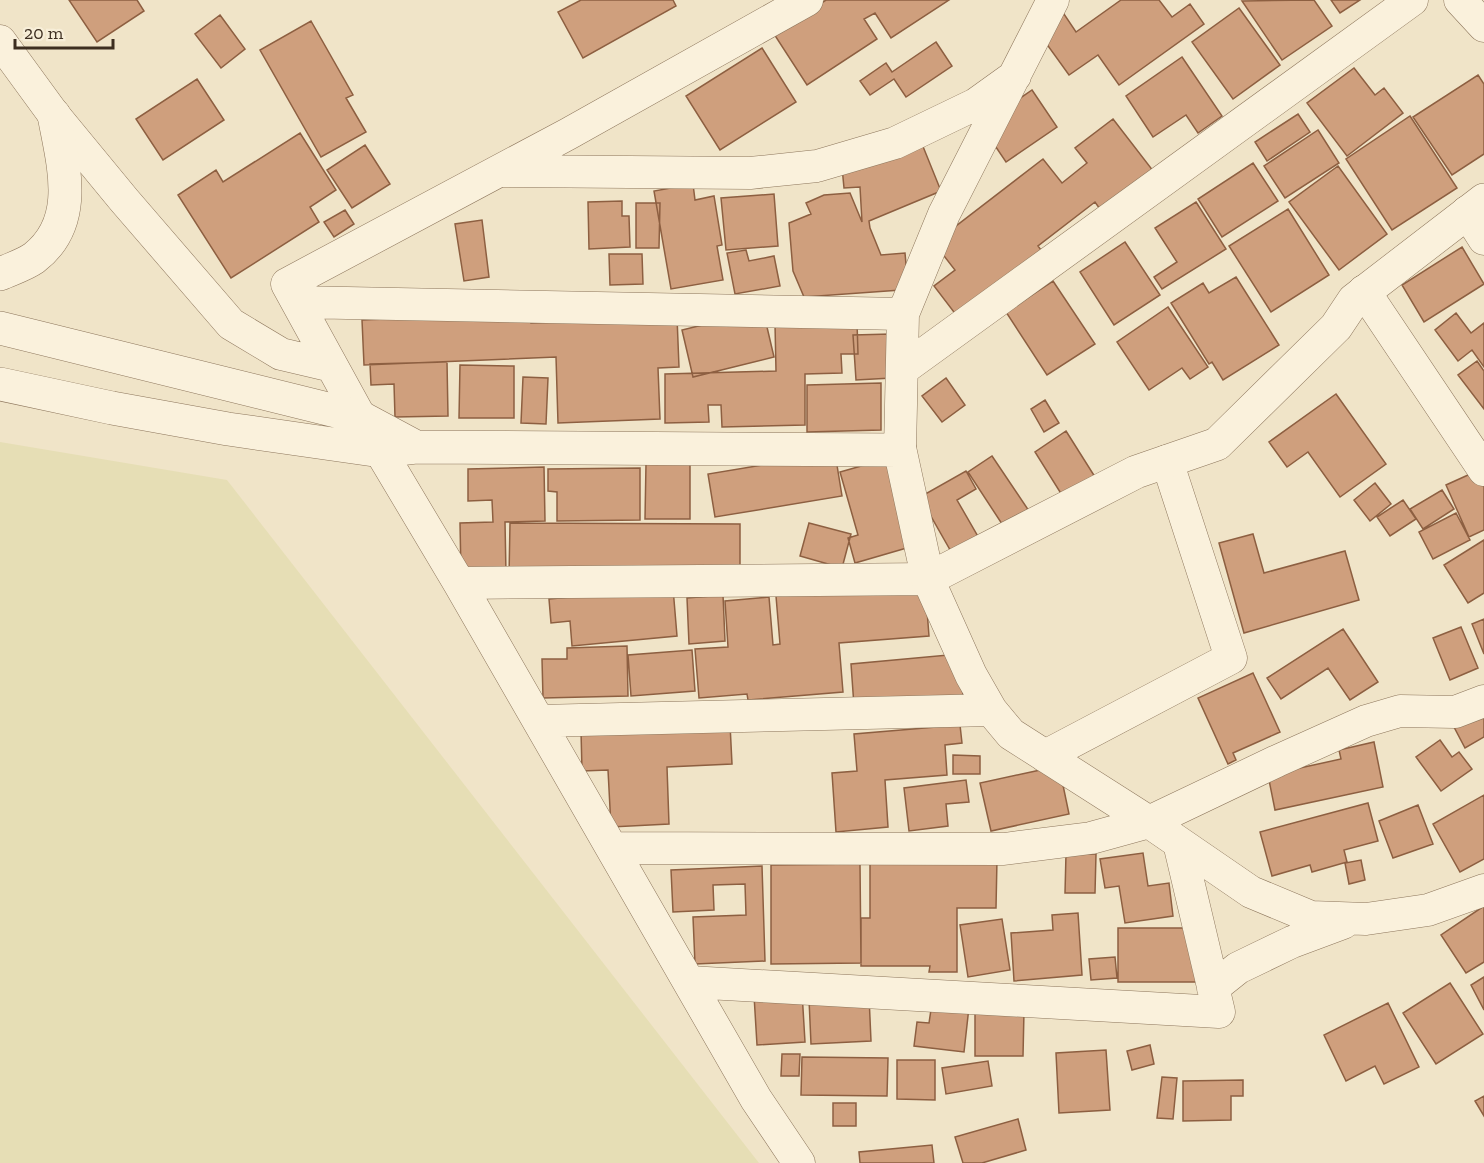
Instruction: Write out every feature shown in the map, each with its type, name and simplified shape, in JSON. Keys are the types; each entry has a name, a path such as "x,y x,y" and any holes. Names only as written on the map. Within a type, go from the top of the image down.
{"street":[{"path":"799,1163 756,1099 459,583 360,417 287,284 500,171 807,0"},
{"path":"1053,0 944,214 903,314 900,450 928,579 971,675 991,710 1011,734 1149,822 1251,892 1311,917 1366,919 1428,910 1484,891"},
{"path":"903,369 1413,0"},
{"path":"1460,0 1484,26"},
{"path":"0,41 54,115 231,324 281,354 332,366"},
{"path":"500,171 750,173 817,166 895,143 976,104 1015,76"},
{"path":"0,274 31,260 46,247 63,219 66,185 54,115"},
{"path":"459,583 928,579 1136,472 1217,444 1336,327 1354,300 1364,291 1478,217"},
{"path":"1364,291 1484,470"},
{"path":"297,302 903,314"},
{"path":"0,328 360,417 416,447"},
{"path":"0,384 124,411 381,451 416,447 900,450"},
{"path":"1045,756 1231,658 1167,461"},
{"path":"612,848 1004,849 1091,838 1149,822 1366,721 1400,711 1455,711 1484,701"},
{"path":"538,721 991,710"},
{"path":"689,982 1219,1012 1179,843"},
{"path":"1213,988 1238,968 1281,947 1355,919"}],"shaded area":[{"path":"0,442 227,480 759,1163 0,1163"}],"building":[{"path":"69,0 137,0 144,11 97,42"},
{"path":"581,0 673,0 676,6 583,58 558,12"},
{"path":"826,0 949,0 891,38 875,13 864,19 877,39 807,85 774,34"},
{"path":"1121,0 1159,0 1172,17 1190,4 1204,24 1119,85 1098,55 1069,75 1038,32 1064,14 1076,32"},
{"path":"1314,0 1332,26 1282,60 1242,1"},
{"path":"1331,0 1360,0 1340,13"},
{"path":"1239,8 1280,65 1233,99 1192,42"},
{"path":"220,15 245,49 221,68 195,34"},
{"path":"311,21 353,95 346,98 366,132 321,157 260,50"},
{"path":"936,42 952,66 906,97 894,79 870,95 860,81 886,63 892,72"},
{"path":"762,48 796,102 720,150 686,96"},
{"path":"1182,57 1222,116 1198,133 1186,115 1153,137 1126,96"},
{"path":"1354,68 1375,95 1384,88 1403,113 1347,156 1307,103"},
{"path":"1478,75 1484,84 1484,154 1452,175 1413,117"},
{"path":"197,79 224,120 163,160 136,119"},
{"path":"1032,90 1057,127 1006,162 981,125"},
{"path":"1298,114 1310,132 1267,161 1255,142"},
{"path":"1410,116 1457,188 1392,230 1346,159"},
{"path":"1113,119 1154,172 1102,212 1095,202 1038,246 1044,254 960,320 934,286 955,270 934,243 1043,159 1062,183 1087,163 1075,148"},
{"path":"1318,130 1339,163 1285,198 1264,166"},
{"path":"300,133 336,190 310,207 319,222 231,278 178,195 216,170 223,182"},
{"path":"922,144 941,191 869,221 881,255 905,253 908,287 901,290 804,297 793,271 789,223 811,214 806,203 824,195 850,193 862,222 860,187 844,188 842,167"},
{"path":"365,145 390,184 352,208 327,170"},
{"path":"1253,163 1278,201 1222,237 1198,199"},
{"path":"1338,166 1387,234 1339,270 1289,202"},
{"path":"693,184 695,200 714,196 722,245 717,246 723,280 671,289 654,191"},
{"path":"774,194 778,246 726,250 721,198"},
{"path":"622,201 622,216 629,216 630,247 589,249 588,202"},
{"path":"1196,202 1226,249 1162,289 1154,277 1177,262 1155,228"},
{"path":"636,203 660,203 659,248 636,248"},
{"path":"1288,209 1329,275 1271,312 1229,246"},
{"path":"345,210 354,224 334,237 324,222"},
{"path":"482,220 489,277 464,281 455,224"},
{"path":"1125,242 1160,295 1114,325 1080,272"},
{"path":"1462,247 1484,284 1424,322 1402,285"},
{"path":"746,250 749,261 774,256 780,286 735,294 727,253"},
{"path":"609,254 642,254 643,284 610,285"},
{"path":"1236,277 1279,345 1223,380 1212,362 1209,364 1171,303 1203,283 1209,293"},
{"path":"1053,281 1095,344 1047,375 1006,312"},
{"path":"1168,307 1208,367 1190,379 1182,368 1149,390 1117,342"},
{"path":"763,310 774,357 693,377 682,330"},
{"path":"530,313 531,323 677,317 679,367 658,368 660,419 558,423 556,357 364,365 362,320"},
{"path":"1456,313 1471,333 1484,323 1484,367 1472,350 1458,361 1435,330"},
{"path":"857,322 858,354 841,354 842,373 805,374 805,425 722,427 721,405 708,405 709,422 665,423 665,374 776,371 775,324"},
{"path":"891,334 892,378 856,380 853,335"},
{"path":"1477,361 1484,371 1484,409 1458,375"},
{"path":"447,362 448,416 395,417 394,384 371,385 370,364"},
{"path":"460,365 514,366 514,418 459,418"},
{"path":"523,377 548,378 546,424 521,423"},
{"path":"946,378 965,405 942,422 922,396"},
{"path":"881,383 881,430 807,432 807,385"},
{"path":"1336,394 1386,464 1340,497 1308,452 1287,467 1269,442"},
{"path":"1045,400 1059,423 1044,432 1031,409"},
{"path":"1066,431 1102,488 1070,508 1035,452"},
{"path":"835,453 842,496 715,517 708,474"},
{"path":"992,456 1029,511 1004,527 968,472"},
{"path":"886,459 917,545 855,563 848,538 858,535 840,472"},
{"path":"646,464 690,464 690,519 645,519"},
{"path":"544,467 545,521 505,522 506,574 461,574 460,523 493,522 492,500 468,501 468,469"},
{"path":"640,468 640,520 557,521 557,492 548,491 548,469"},
{"path":"1479,470 1484,482 1484,530 1469,537 1446,485"},
{"path":"966,471 976,489 957,500 980,540 953,555 920,497"},
{"path":"1375,483 1391,504 1370,521 1354,500"},
{"path":"1442,490 1454,509 1423,529 1410,509"},
{"path":"1403,500 1416,519 1390,536 1377,517"},
{"path":"1456,513 1470,540 1433,559 1419,532"},
{"path":"510,523 740,524 740,577 509,577"},
{"path":"809,523 851,534 842,568 800,556"},
{"path":"1253,534 1264,573 1345,551 1359,600 1244,633 1219,543"},
{"path":"1484,540 1484,593 1468,603 1444,565"},
{"path":"925,584 929,636 839,643 843,692 748,700 747,694 699,698 695,649 728,647 725,601 769,597 773,645 780,644 776,596"},
{"path":"673,588 677,636 572,646 570,621 551,623 549,599"},
{"path":"723,595 725,641 689,644 687,598"},
{"path":"1484,619 1484,654 1472,624"},
{"path":"1461,627 1478,668 1450,680 1433,638"},
{"path":"1343,629 1378,682 1350,700 1328,668 1281,699 1267,678"},
{"path":"627,646 628,696 543,698 542,659 567,659 567,648"},
{"path":"692,650 695,691 631,696 628,655"},
{"path":"959,654 963,696 854,706 851,664"},
{"path":"1253,673 1280,732 1233,753 1236,760 1228,764 1198,698"},
{"path":"1484,711 1484,737 1465,748 1454,727"},
{"path":"730,724 732,764 667,767 669,824 611,827 608,770 582,771 581,731"},
{"path":"960,725 962,743 945,745 947,775 885,780 888,827 836,832 832,773 857,771 854,734"},
{"path":"1440,740 1452,757 1459,752 1472,769 1441,791 1416,757"},
{"path":"1374,742 1383,787 1275,810 1268,775 1341,759 1339,750"},
{"path":"953,755 980,756 980,774 953,774"},
{"path":"1059,766 1069,814 991,831 980,783"},
{"path":"966,780 969,802 946,804 948,826 909,831 904,788"},
{"path":"1484,795 1484,859 1460,872 1433,824"},
{"path":"1368,803 1378,841 1344,850 1347,862 1312,872 1310,865 1272,876 1260,832"},
{"path":"1418,805 1433,844 1393,858 1379,821"},
{"path":"1143,853 1148,886 1169,883 1173,916 1125,923 1119,886 1105,888 1100,859"},
{"path":"1066,854 1096,854 1095,893 1065,893"},
{"path":"997,859 996,908 957,908 957,972 929,972 930,966 861,966 861,918 870,918 870,864"},
{"path":"1361,860 1365,880 1349,884 1345,863"},
{"path":"860,864 861,963 771,964 771,865"},
{"path":"762,866 765,961 695,964 693,917 746,915 745,884 713,885 714,910 673,912 671,870"},
{"path":"1484,906 1484,962 1466,973 1441,935"},
{"path":"1078,913 1082,975 1014,981 1011,933 1053,930 1052,915"},
{"path":"1002,919 1010,970 968,977 960,925"},
{"path":"1118,928 1204,928 1205,982 1118,982"},
{"path":"1115,957 1117,978 1091,980 1089,959"},
{"path":"1484,977 1484,1010 1471,985"},
{"path":"1450,983 1483,1034 1436,1064 1403,1013"},
{"path":"802,992 805,1042 757,1045 754,995"},
{"path":"869,996 871,1041 811,1044 809,999"},
{"path":"932,1003 969,1007 964,1052 914,1046 917,1022 929,1023"},
{"path":"1388,1003 1419,1067 1384,1084 1375,1066 1346,1081 1324,1035"},
{"path":"975,1010 1024,1011 1023,1056 975,1056"},
{"path":"1150,1045 1154,1064 1132,1070 1127,1051"},
{"path":"1106,1050 1110,1110 1059,1113 1056,1053"},
{"path":"782,1054 800,1054 799,1076 781,1076"},
{"path":"802,1057 888,1058 887,1096 801,1095"},
{"path":"897,1060 935,1060 935,1100 897,1099"},
{"path":"988,1061 992,1086 946,1094 942,1068"},
{"path":"1162,1077 1177,1078 1173,1119 1157,1118"},
{"path":"1243,1080 1243,1096 1231,1096 1231,1120 1183,1121 1183,1081"},
{"path":"1484,1096 1484,1116 1475,1101"},
{"path":"833,1103 856,1103 856,1126 833,1126"},
{"path":"1018,1119 1026,1150 982,1163 963,1163 955,1137"},
{"path":"932,1145 934,1163 860,1163 859,1152"}]}
